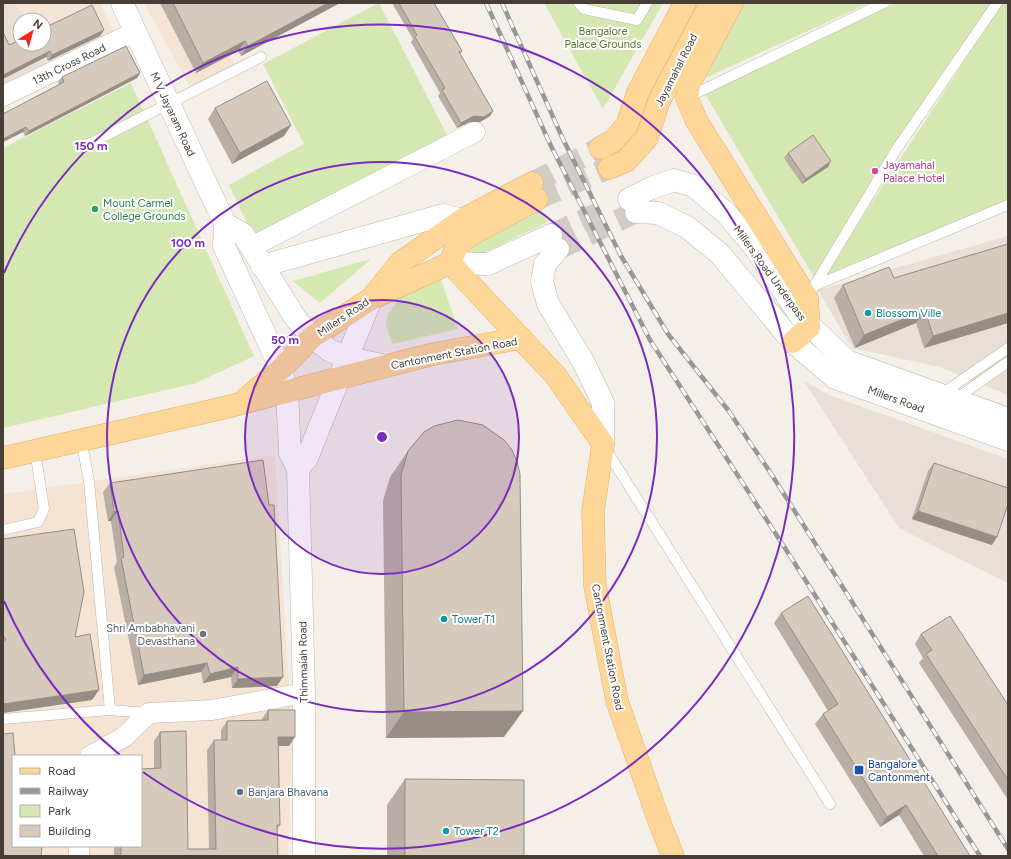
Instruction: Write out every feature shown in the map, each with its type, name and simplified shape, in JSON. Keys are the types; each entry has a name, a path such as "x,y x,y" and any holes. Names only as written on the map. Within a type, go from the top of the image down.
{"main road":[{"name":"Jayamahal Road","path":"600,148 613,141 627,125 638,92 685,3"},
{"name":"Jayamahal Road","path":"610,168 626,161 647,138 659,101 711,3"},
{"path":"732,3 690,82 687,98 696,120 810,292 809,327 793,342"},
{"path":"371,298 450,263 457,246 534,191 462,220"},
{"name":"Millers Road","path":"242,402 281,369 312,337 371,298 401,262 462,220"},
{"path":"450,263 521,338"},
{"name":"Cantonment Station Road","path":"287,392 436,354 521,338 556,376 603,444 593,511 595,586 617,701 659,821 673,856"},
{"name":"Millers Road","path":"3,458 287,392"}],"street":[{"name":"M V Jayaram Road","path":"122,3 225,224 224,246 281,369 287,392"},
{"name":"13th Cross Road","path":"3,96 135,32"},
{"path":"251,247 475,132"},
{"name":"Millers Road Underpass","path":"793,342 714,250 687,227 658,213 632,206 651,188 674,180 694,186 727,214 755,248 809,327"},
{"path":"262,266 443,215 462,220"},
{"path":"225,224 243,234 296,319 312,337 329,350 348,358 387,366"},
{"path":"450,263 488,264 554,242 545,264 542,281 548,304 584,363 603,403 603,444"},
{"path":"298,468 307,458 371,298"},
{"name":"Millers Road","path":"809,327 847,361 1008,419"},
{"name":"Millers Road","path":"793,342 835,378 1008,440"},
{"name":"Thimmaiah Road","path":"287,392 290,453 298,468 304,693 304,856"},
{"path":"92,755 124,737 149,712 212,710 304,693"}],"lane":[{"path":"579,3 584,9 636,20 647,3"},
{"path":"687,98 884,3"},
{"path":"810,292 896,150 997,3"},
{"path":"83,147 261,57"},
{"path":"810,292 1008,205"},
{"path":"948,397 1008,348"},
{"path":"948,397 1008,362"},
{"path":"82,440 89,481 110,710"},
{"path":"603,444 830,804"},
{"path":"3,530 38,522 44,509 35,450"},
{"path":"3,720 110,710 149,712"}],"shaded area":[{"path":"3,3 15,3 20,12 12,12 12,52 40,52 48,67 3,88"},
{"path":"15,3 100,3 117,38 50,71 40,52 52,52 52,12 20,12"},
{"path":"144,3 202,3 235,65 191,89"},
{"name":"Blossom Ville","path":"1008,236 1008,395 940,367 852,348 818,290"},
{"path":"804,381 829,395 1008,459 1008,583 899,528"},
{"path":"275,455 292,737 288,856 3,856 3,494"}],"green space":[{"path":"379,3 448,137 255,240 229,185 304,144 263,64"},
{"name":"Bangalore Palace Grounds","path":"544,3 663,3 603,109"},
{"path":"742,3 869,3 703,79"},
{"path":"895,3 992,3 815,279 705,94"},
{"path":"1002,3 1008,3 1008,200 824,276"},
{"name":"Mount Carmel College Grounds","path":"131,83 254,356 196,383 3,428 3,148"},
{"path":"539,207 548,222 479,255 474,256 466,252 467,244"},
{"path":"371,259 320,303 293,281"},
{"path":"433,277 441,280 458,329 393,344 386,326 387,316 396,302 414,283"}],"building":[{"path":"173,3 328,3 248,46 245,41 203,63"},
{"path":"399,3 434,3 462,51 459,52 493,111 484,117 474,116 461,123 442,90 445,88 415,37 417,35"},
{"path":"92,5 104,30 52,55 50,52 52,52 52,24"},
{"path":"3,32 9,45 12,44 12,52 48,52 3,75"},
{"path":"126,46 140,73 29,131 26,127 3,139 3,114 64,82 62,77"},
{"path":"267,81 291,125 240,153 215,108"},
{"path":"813,135 831,161 806,179 788,153"},
{"path":"1008,244 1008,313 933,336 925,310 864,335 843,285 889,267 894,278"},
{"name":"Tower T1","path":"458,420 483,425 504,440 512,450 520,474 523,711 404,712 401,475 408,451 424,432 434,426"},
{"path":"263,460 269,505 274,505 283,677 238,679 238,667 210,674 207,663 144,675 121,558 124,557 118,511 114,512 110,483"},
{"path":"934,463 1008,488 1008,504 997,537 918,511"},
{"path":"74,529 84,592 75,637 90,634 99,690 3,704 3,640 6,640 3,635 3,539"},
{"path":"808,596 970,856 938,856 906,805 887,817 823,714 838,704 781,613"},
{"path":"950,616 1008,705 1008,780 926,654 932,650 921,634"},
{"path":"268,710 295,710 295,737 278,737 280,825 277,825 278,856 121,856 121,847 142,847 142,769 161,768 160,732 186,731 188,849 216,849 214,740 227,740 227,721 268,720"},
{"path":"13,733 15,755 12,755 12,847 42,847 41,856 3,856 3,734"},
{"path":"405,779 524,780 524,856 405,856"}],"tunnel":[{"path":"532,183 600,148"},
{"path":"537,199 609,168"},
{"path":"551,235 601,212"},
{"path":"558,249 636,212"}],"railway":[{"path":"486,3 551,146 650,340 792,559 980,856"},
{"path":"502,3 562,137 621,256 668,334 728,410 770,472 1008,849"}],"place":[{"name":"Jayamahal Palace Hotel","path":"875,171"},
{"name":"Mount Carmel College Grounds","path":"95,209"},
{"name":"Blossom Ville","path":"868,313"},
{"name":"Tower T1","path":"444,619"},
{"name":"Shri Ambabhavani Devasthana","path":"203,634"},
{"name":"Bangalore Cantonment","path":"859,770"},
{"name":"Banjara Bhavana","path":"240,792"},
{"name":"Tower T2","path":"446,831"}]}
